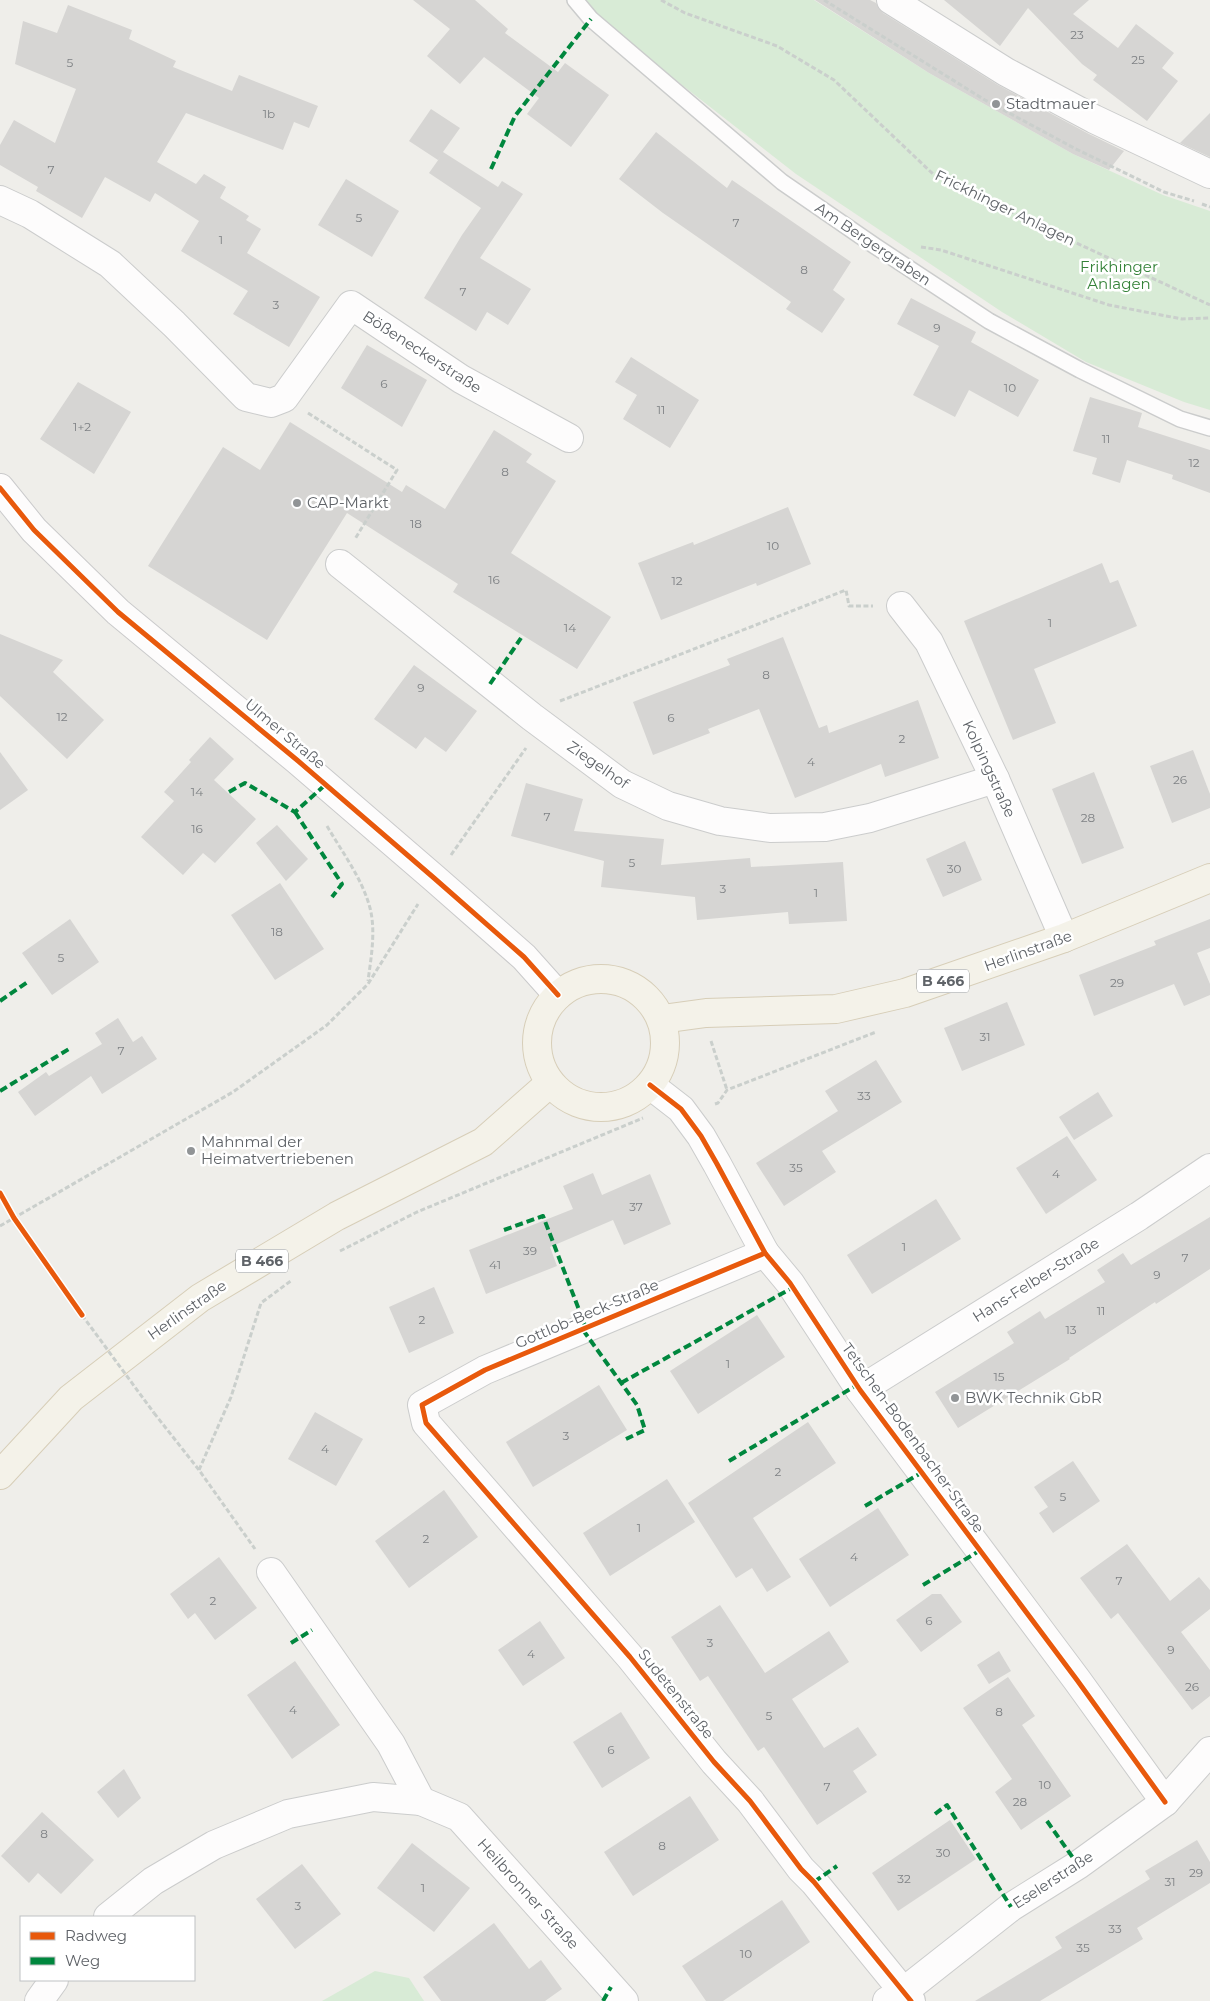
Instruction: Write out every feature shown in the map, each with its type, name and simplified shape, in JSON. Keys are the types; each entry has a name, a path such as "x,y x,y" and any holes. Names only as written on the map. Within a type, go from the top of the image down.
{"main road":[{"name":"Herlinstraße","path":"662,1018 706,1013 836,1009 905,993 1064,938 1210,878"},
{"path":"595,978 616,979 635,988 651,1001 662,1018 666,1036 665,1053 660,1070 650,1085 636,1098 618,1106 599,1108 581,1104 564,1096 550,1083 540,1066 536,1047 538,1028 545,1010 558,995 575,984 595,978"},
{"name":"Herlinstraße","path":"0,1475 71,1398 200,1298 337,1216 483,1142 550,1083"}],"street":[{"path":"891,0 1006,72 1094,119 1210,174"},
{"path":"0,200 30,214 110,264 174,324 246,397 271,403 284,398"},
{"name":"Bößeneckerstraße","path":"284,398 351,305 461,379 568,438"},
{"name":"Ulmer Straße","path":"0,488 34,530 118,612 297,760 434,878 524,957 558,995"},
{"name":"Ziegelhof","path":"340,564 537,721 622,784 668,806 720,821 770,828 825,827 870,818 995,780"},
{"name":"Kolpingstraße","path":"901,606 929,642 995,780 1064,938"},
{"name":"Tetschen-Bodenbacher-Straße","path":"650,1085 681,1109 717,1164 764,1254 790,1283 860,1390 1077,1680 1165,1802"},
{"name":"Hans-Felber-Straße","path":"860,1390 1139,1216 1210,1168"},
{"name":"Gottlob-Beck-Straße","path":"422,1405 486,1370 764,1254"},
{"name":"Sudetenstraße","path":"422,1405 426,1423 630,1656 714,1762 750,1801 801,1869 814,1882 900,1998"},
{"path":"271,1572 391,1744 421,1801"},
{"name":"Eselerstraße","path":"900,1998 1011,1907 1078,1865 1165,1802 1210,1751"},
{"name":"Heilbronner Straße","path":"109,1916 153,1881 214,1845 288,1814 373,1797 421,1801 459,1817 624,2001"},
{"path":"39,2001 53,1981"}],"lane":[{"name":"Am Bergergraben","path":"575,0 591,19 782,182 875,246 989,321 1080,370 1180,419 1210,428"}],"path":[{"path":"875,246 910,246 940,250 1109,305 1182,319 1210,318"},
{"path":"284,398 397,470 340,564"},
{"path":"0,1226 233,1092 327,1026 368,984 434,878 537,721 552,704 846,590 849,606 901,606"},
{"path":"326,825 358,877 370,909 373,943 368,984"},
{"path":"706,1013 711,1041 727,1090"},
{"path":"337,1253 417,1212 642,1118 667,1125 718,1103 727,1090 878,1031"},
{"path":"199,1470 231,1397 262,1303 296,1277"},
{"path":"82,1315 154,1413 199,1470 271,1572"}],"green space":[{"name":"Frikhinger Anlagen","path":"573,0 814,0 929,73 1073,154 1163,195 1210,211 1210,410 1184,402 1086,362 1002,312 796,174"},
{"path":"375,1971 409,1978 424,2001 322,2001"}],"building":[{"path":"413,0 475,0 508,29 505,33 558,72 565,63 609,95 571,147 527,114 539,98 484,57 460,84 427,56 450,29"},
{"path":"815,0 870,0 876,3 883,13 998,85 1124,151 1109,170 1073,154 929,73"},
{"path":"944,0 1089,0 1073,14 1118,48 1136,24 1174,53 1162,68 1178,81 1147,121 1093,80 1097,75 1082,64 1028,8 1000,46"},
{"path":"68,5 132,30 129,39 176,61 173,67 232,91 239,75 318,106 309,128 294,122 283,150 186,113 157,162 196,184 204,174 226,187 220,198 249,216 246,220 261,229 247,253 320,297 289,347 233,314 248,291 181,251 199,221 155,193 150,202 105,177 82,218 36,191 38,187 0,165 0,145 14,120 55,143 76,89 15,64 23,21 57,33"},
{"path":"431,109 460,128 443,152 498,187 502,181 523,194 480,258 531,289 508,325 487,312 476,331 424,298 462,235 481,208 429,173 441,156 438,160 409,141"},
{"path":"1210,113 1210,157 1180,143"},
{"path":"656,132 727,188 732,180 851,262 833,290 845,299 822,333 786,309 791,302 663,213 619,179"},
{"path":"346,179 399,211 372,257 318,225"},
{"path":"911,298 976,332 971,342 1039,380 1018,417 969,390 955,417 913,395 939,346 897,324"},
{"path":"367,345 427,380 402,427 341,388"},
{"path":"631,357 699,400 670,448 623,419 637,395 615,382"},
{"path":"78,382 131,412 94,474 40,439"},
{"path":"1090,397 1142,413 1138,427 1210,450 1210,493 1172,479 1173,475 1127,460 1120,483 1092,474 1097,458 1073,451"},
{"path":"290,422 402,492 406,485 445,509 494,430 532,454 526,462 556,481 511,553 611,617 577,669 453,592 458,584 347,513 267,640 148,566 223,447 260,470"},
{"path":"788,507 811,564 757,586 756,583 661,620 638,563 693,542 694,545"},
{"path":"1102,563 1110,583 1118,580 1137,626 1034,669 1056,723 1013,740 964,621"},
{"path":"0,634 63,660 53,672 104,720 67,759 0,696"},
{"path":"783,637 819,728 827,725 829,733 918,700 939,758 885,777 881,764 795,798 759,709 708,729 710,733 653,755 633,702 730,665 727,659"},
{"path":"414,665 477,711 446,752 425,737 416,749 374,719"},
{"path":"210,737 234,759 214,780 256,819 215,863 203,853 183,875 141,837 174,801 164,792"},
{"path":"1193,750 1210,794 1210,808 1172,823 1150,766"},
{"path":"0,752 28,790 0,810"},
{"path":"1094,772 1124,848 1082,864 1052,789"},
{"path":"526,783 583,799 574,831 664,839 661,865 750,858 751,867 843,862 847,921 789,924 788,912 697,920 695,897 601,887 604,861 511,836"},
{"path":"277,825 308,859 286,881 256,843"},
{"path":"965,841 982,880 943,897 926,859"},
{"path":"280,883 324,949 275,980 231,915"},
{"path":"70,919 99,962 52,995 22,953"},
{"path":"1210,919 1210,948 1197,953 1210,984 1210,995 1184,1006 1174,984 1094,1016 1079,975 1156,945 1154,941"},
{"path":"1007,1002 1025,1045 962,1071 944,1028"},
{"path":"118,1018 133,1042 142,1036 157,1059 102,1094 91,1076 35,1116 18,1092 46,1072 49,1076 102,1044 95,1033"},
{"path":"876,1060 902,1102 822,1151 836,1172 784,1206 756,1163 838,1111 825,1091"},
{"path":"1098,1092 1113,1116 1074,1140 1059,1117"},
{"path":"1067,1136 1097,1180 1046,1214 1016,1168"},
{"path":"593,1173 602,1195 650,1174 671,1224 624,1245 613,1220 550,1247 557,1266 486,1294 469,1250 573,1209 563,1186"},
{"path":"936,1199 961,1239 872,1294 847,1255"},
{"path":"1210,1217 1210,1269 958,1428 935,1392 1014,1343 1007,1332 1040,1311 1045,1319 1105,1282 1097,1270 1123,1253 1131,1265"},
{"path":"434,1287 454,1333 409,1353 389,1307"},
{"path":"757,1315 785,1357 698,1414 670,1371"},
{"path":"599,1385 627,1430 533,1487 506,1442"},
{"path":"315,1412 363,1439 336,1486 288,1459"},
{"path":"808,1422 836,1463 753,1518 791,1577 767,1592 752,1568 736,1578 688,1503"},
{"path":"1073,1461 1100,1501 1053,1533 1039,1513 1048,1507 1034,1487"},
{"path":"667,1479 695,1522 610,1576 583,1533"},
{"path":"444,1490 478,1537 409,1588 375,1541"},
{"path":"878,1508 909,1555 830,1607 799,1559"},
{"path":"1127,1544 1170,1601 1199,1577 1210,1590 1210,1609 1181,1632 1210,1670 1210,1696 1192,1710 1118,1613 1111,1619 1080,1578"},
{"path":"219,1557 257,1608 215,1640 195,1613 188,1619 170,1594"},
{"path":"932,1594 941,1594 962,1622 921,1652 896,1620"},
{"path":"720,1605 765,1673 829,1631 849,1662 792,1699 824,1748 858,1727 877,1755 853,1771 867,1792 817,1825 764,1747 758,1751 708,1676 700,1681 671,1637"},
{"path":"540,1621 565,1658 523,1686 498,1650"},
{"path":"999,1651 1011,1671 989,1684 977,1665"},
{"path":"295,1661 340,1725 292,1759 247,1695"},
{"path":"1008,1677 1035,1716 1022,1725 1071,1796 1021,1830 995,1792 1012,1779 963,1708"},
{"path":"621,1712 650,1758 602,1788 573,1742"},
{"path":"124,1769 141,1798 118,1818 97,1792"},
{"path":"690,1796 719,1840 633,1896 604,1852"},
{"path":"42,1812 94,1860 61,1894 38,1873 29,1883 1,1856"},
{"path":"950,1820 976,1859 898,1911 872,1873"},
{"path":"1197,1840 1210,1862 1210,1883 1137,1928 1143,1939 1040,2001 975,2001 1062,1948 1055,1937 1150,1879 1145,1871"},
{"path":"412,1843 470,1888 434,1932 377,1888"},
{"path":"302,1864 341,1914 295,1949 256,1899"},
{"path":"782,1900 810,1942 723,2001 706,2001 682,1966"},
{"path":"494,1923 529,1969 541,1960 562,1989 545,2001 441,2001 423,1977"}],"marked path":[{"path":"491,169 515,116 591,19"},
{"path":"490,684 521,638"},
{"path":"229,792 245,783 295,812 325,785"},
{"path":"295,812 342,884 332,897"},
{"path":"0,1001 29,981"},
{"path":"0,1091 69,1049"},
{"path":"504,1230 543,1216 586,1328"},
{"path":"621,1383 792,1288"},
{"path":"583,1330 637,1405 645,1430 626,1439"},
{"path":"729,1461 857,1385"},
{"path":"865,1506 921,1473"},
{"path":"923,1585 979,1551"},
{"path":"291,1643 312,1630"},
{"path":"935,1814 947,1805 1011,1907"},
{"path":"1047,1821 1078,1865"},
{"path":"814,1882 837,1866"},
{"path":"603,2001 611,1987"}],"cycle path":[{"path":"0,488 34,530 118,612 297,760 434,878 524,957 558,995"},
{"path":"650,1085 681,1109 701,1136 765,1253 790,1283 860,1390 1077,1680 1165,1802"},
{"path":"0,1193 14,1218 82,1315"},
{"path":"765,1253 485,1370 422,1405 426,1423 630,1657 714,1762 750,1801 801,1869 814,1882 911,2001"}],"place":[{"name":"Stadtmauer","path":"996,104"},
{"name":"CAP-Markt","path":"297,503"},
{"name":"Mahnmal der Heimatvertriebenen","path":"191,1151"},
{"name":"BWK Technik GbR","path":"955,1398"}]}
